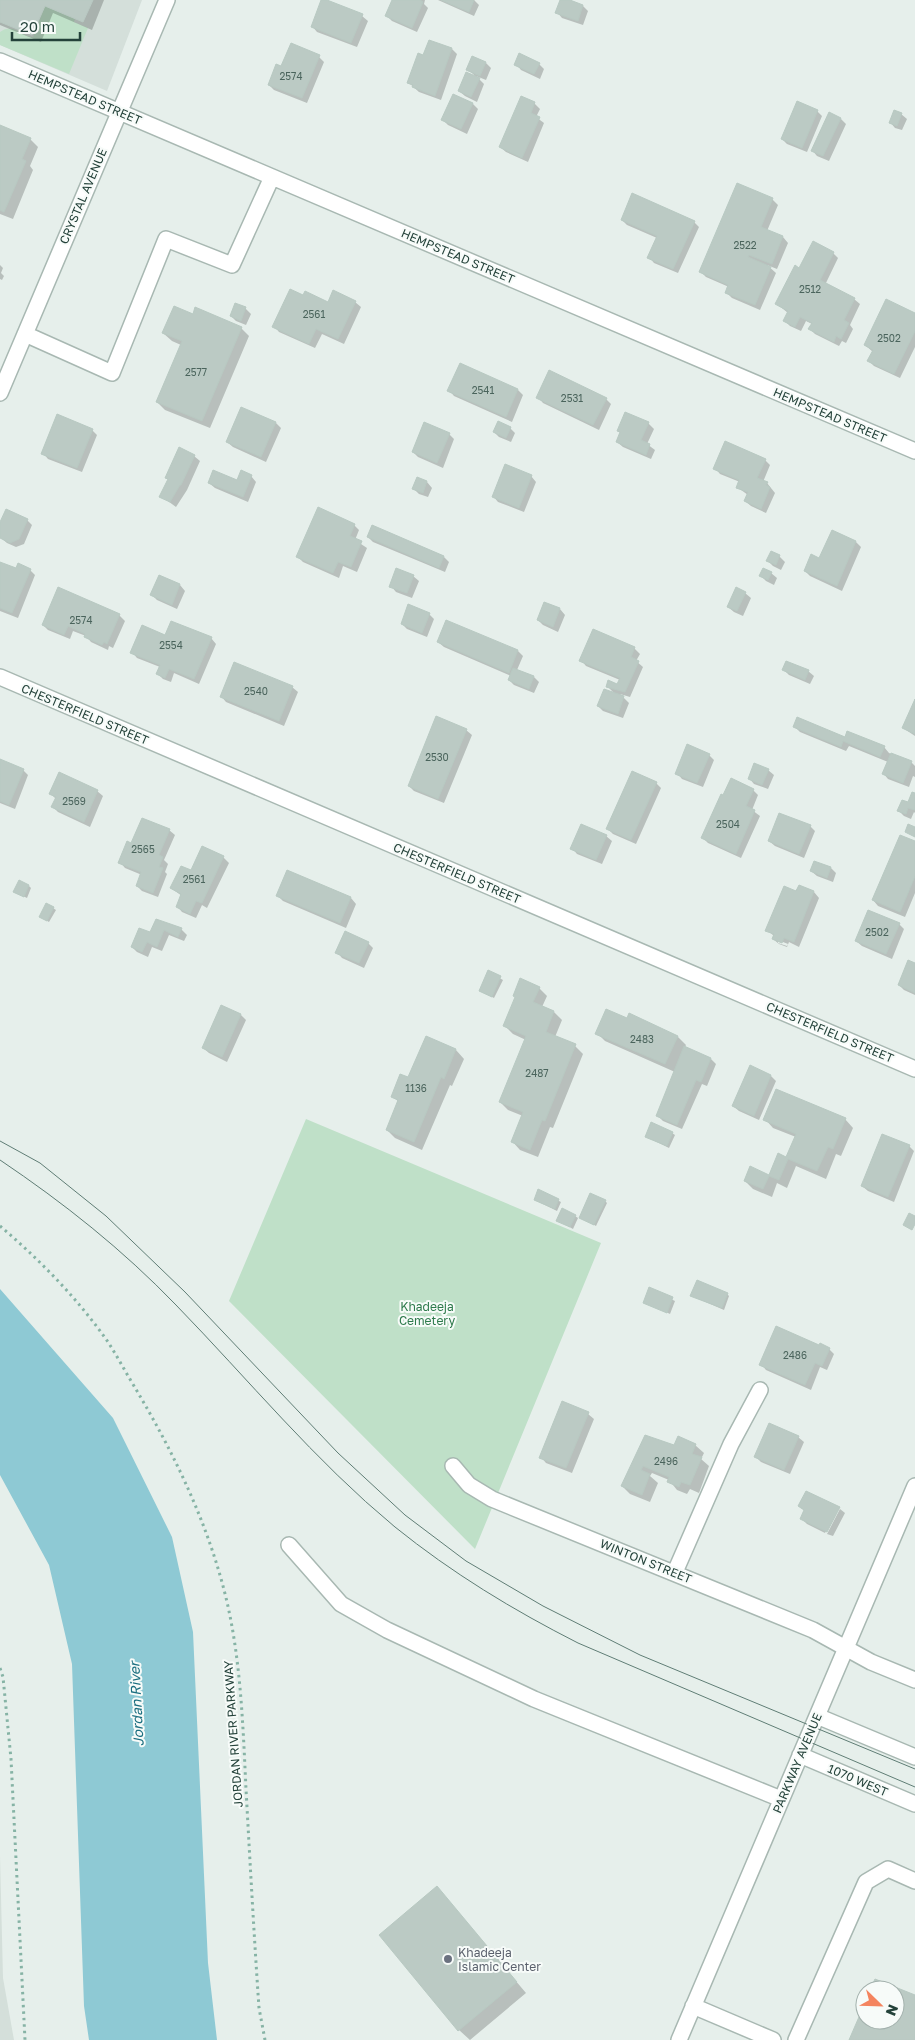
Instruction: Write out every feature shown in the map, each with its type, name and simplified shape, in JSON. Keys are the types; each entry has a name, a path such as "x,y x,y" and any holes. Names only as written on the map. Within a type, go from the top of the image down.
{"street":[{"name":"CRYSTAL AVENUE","path":"0,393 167,0"},
{"name":"HEMPSTEAD STREET","path":"0,61 915,451"},
{"path":"25,334 112,373 166,239 232,265 272,176"},
{"name":"CHESTERFIELD STREET","path":"0,677 915,1069"},
{"path":"675,1572 731,1444 760,1390"},
{"name":"WINTON STREET","path":"452,1466 469,1485 492,1499 675,1572 813,1630 871,1662 915,1680"},
{"name":"PARKWAY AVENUE","path":"679,2040 846,1647 911,1506 915,1486"},
{"path":"288,1545 341,1604 387,1630 534,1699 781,1799"},
{"path":"817,1716 915,1757"},
{"name":"1070 WEST","path":"800,1755 915,1804"},
{"path":"796,2040 866,1882 888,1869 915,1881"},
{"path":"693,2006 773,2040"}],"path":[{"name":"JORDAN RIVER PARKWAY","path":"0,1226 31,1254 68,1293 108,1342 168,1446 193,1500 213,1553 227,1602 238,1662 258,2008 265,2040"},
{"path":"0,1668 3,1677 10,1759 25,2040"}],"shaded area":[{"path":"0,0 142,0 107,91 0,45"},
{"path":"0,1856 3,1978 14,2040 0,2040"}],"green space":[{"path":"45,6 75,19 74,22 88,28 69,74 0,45 0,32 9,28 33,37"},
{"name":"Khadeeja Cemetery","path":"306,1119 601,1243 475,1549 229,1301"}],"water":[{"name":"Jordan River","path":"0,1289 113,1418 172,1537 193,1632 208,1963 217,2040 89,2040 84,2006 72,1664 49,1565 0,1475"}],"building":[{"path":"0,0 93,0 83,22 45,6 32,35 0,22"},
{"path":"321,0 327,0 363,14 351,43 311,27"},
{"path":"392,0 420,0 423,2 412,28 385,16"},
{"path":"441,0 474,0 469,12"},
{"path":"560,0 570,0 583,5 578,21 555,13"},
{"path":"429,40 452,48 435,96 412,87 413,85 407,83 418,53 423,55"},
{"path":"291,43 320,55 302,98 268,85 276,64 281,66"},
{"path":"519,53 540,63 534,74 514,65"},
{"path":"472,56 486,62 480,76 466,70"},
{"path":"466,72 480,78 471,97 458,91"},
{"path":"453,94 473,103 461,129 441,120"},
{"path":"521,96 535,102 531,113 540,117 522,158 499,147"},
{"path":"797,101 818,110 802,148 781,139"},
{"path":"894,110 902,113 897,126 889,123"},
{"path":"829,112 841,118 823,156 811,151"},
{"path":"0,125 31,138 22,159 26,161 4,212 0,210"},
{"path":"737,183 773,198 761,227 783,236 772,264 749,255 748,257 771,267 755,305 725,293 728,285 699,272"},
{"path":"632,193 695,221 673,269 647,258 657,236 621,220"},
{"path":"813,241 834,252 820,280 855,298 844,320 849,323 841,339 836,336 834,342 808,329 812,323 800,317 795,327 783,321 788,311 775,304 795,265 799,268"},
{"path":"290,289 303,295 305,291 328,302 333,290 356,301 338,339 316,329 309,344 272,327"},
{"path":"886,299 915,313 915,331 894,374 867,361 873,350 864,345"},
{"path":"235,303 246,307 241,321 230,316"},
{"path":"174,306 193,314 195,307 242,327 202,421 156,402 182,341 162,333"},
{"path":"460,363 518,389 506,417 447,391"},
{"path":"549,370 607,398 593,425 536,398"},
{"path":"241,407 276,422 261,457 226,442"},
{"path":"625,412 649,422 641,440 650,444 646,455 616,442 620,432 617,431"},
{"path":"57,414 93,429 77,468 41,454"},
{"path":"498,421 511,427 506,438 493,432"},
{"path":"424,422 450,433 437,463 412,452"},
{"path":"725,441 766,459 757,478 768,482 766,485 770,487 761,509 744,501 748,492 736,488 739,480 713,469"},
{"path":"179,447 195,455 181,485 170,502 159,497 168,479 165,478"},
{"path":"505,464 532,475 519,508 492,497"},
{"path":"213,470 237,480 241,470 252,475 243,497 208,483"},
{"path":"417,477 427,481 423,493 412,489"},
{"path":"318,507 355,524 350,536 362,541 351,567 338,562 333,573 296,557"},
{"path":"6,509 28,519 19,539 10,543 0,538 0,522"},
{"path":"372,525 444,556 439,568 367,537"},
{"path":"832,530 856,541 837,586 804,571 811,554 819,558"},
{"path":"771,551 780,555 776,565 766,561"},
{"path":"0,562 16,568 18,563 31,569 12,613 0,608"},
{"path":"396,568 414,575 407,593 389,587"},
{"path":"763,568 772,572 768,580 759,576"},
{"path":"159,575 180,584 172,605 150,595"},
{"path":"58,587 120,614 107,644 104,642 102,645 84,637 85,634 68,626 64,635 42,625"},
{"path":"736,587 746,592 737,611 727,607"},
{"path":"544,602 560,608 553,627 537,620"},
{"path":"408,604 430,613 422,633 401,624"},
{"path":"446,620 518,650 509,673 437,642"},
{"path":"171,621 212,637 194,679 169,669 165,678 156,674 160,665 130,653 142,625 165,635"},
{"path":"593,629 635,647 631,657 639,661 625,692 606,687 608,680 617,684 620,678 579,661"},
{"path":"786,661 809,670 805,680 782,670"},
{"path":"234,662 293,686 279,721 220,697"},
{"path":"513,668 534,676 529,689 508,680"},
{"path":"604,689 624,696 618,714 597,706"},
{"path":"915,699 915,734 902,728"},
{"path":"436,716 467,729 438,799 408,786"},
{"path":"797,717 845,737 847,731 885,746 880,757 843,741 841,747 793,727"},
{"path":"687,744 710,754 697,783 675,774"},
{"path":"891,753 912,761 903,783 882,774"},
{"path":"0,759 24,769 9,805 0,801"},
{"path":"754,763 769,769 762,785 748,779"},
{"path":"632,771 657,782 631,840 606,829"},
{"path":"59,772 98,790 84,822 51,807 56,797 49,794"},
{"path":"731,778 754,789 746,806 755,810 736,854 701,838 721,794 723,795"},
{"path":"912,792 915,793 915,810 908,808 906,814 897,811 902,800 908,802"},
{"path":"779,813 811,825 799,854 768,841"},
{"path":"142,818 170,829 159,855 163,857 159,867 163,868 153,893 136,886 141,872 118,863 127,841 131,843"},
{"path":"581,824 607,835 596,860 570,849"},
{"path":"908,824 915,827 915,837 905,832"},
{"path":"900,835 915,841 915,876 900,912 872,900"},
{"path":"202,846 224,856 202,903 196,901 190,914 176,907 181,894 170,888 181,866 191,870"},
{"path":"814,861 831,867 827,878 810,871"},
{"path":"287,870 351,897 340,923 276,896"},
{"path":"19,880 29,885 24,897 13,892"},
{"path":"799,885 814,891 794,942 784,938 782,943 772,939 774,934 765,931 784,886 796,891"},
{"path":"46,903 54,907 47,921 39,917"},
{"path":"868,910 900,923 886,954 855,941"},
{"path":"156,919 182,928 178,937 164,930 157,947 147,942 142,952 131,947 139,928 150,932"},
{"path":"345,931 369,942 359,963 335,953"},
{"path":"908,960 915,963 915,993 898,985"},
{"path":"488,970 501,976 492,997 479,991"},
{"path":"520,978 540,987 533,1002 554,1011 546,1032 576,1044 545,1121 542,1120 530,1150 511,1142 523,1112 499,1102 526,1036 503,1026 515,997 513,996"},
{"path":"221,1005 241,1014 222,1057 202,1048"},
{"path":"606,1009 627,1018 629,1013 678,1036 665,1064 595,1034"},
{"path":"426,1036 456,1049 444,1079 441,1077 414,1142 386,1130 398,1100 391,1097 400,1074 408,1077"},
{"path":"684,1046 711,1058 701,1082 696,1080 677,1125 656,1116"},
{"path":"750,1065 771,1075 754,1116 732,1106"},
{"path":"776,1089 846,1118 833,1149 828,1147 817,1171 788,1159 779,1180 769,1176 763,1189 744,1181 750,1166 769,1175 778,1153 786,1157 796,1134 763,1120"},
{"path":"651,1122 673,1132 667,1146 645,1137"},
{"path":"882,1134 910,1145 888,1197 861,1186"},
{"path":"538,1189 559,1199 555,1209 534,1200"},
{"path":"590,1193 606,1200 594,1225 579,1218"},
{"path":"562,1208 576,1215 570,1227 556,1221"},
{"path":"909,1213 915,1216 915,1224 912,1230 903,1225"},
{"path":"697,1280 728,1293 722,1308 690,1296"},
{"path":"649,1287 673,1297 667,1313 643,1303"},
{"path":"776,1326 830,1348 822,1366 815,1363 805,1385 759,1365"},
{"path":"562,1401 589,1412 566,1468 539,1458"},
{"path":"769,1423 799,1436 784,1470 754,1457"},
{"path":"645,1435 674,1445 678,1436 696,1444 692,1454 702,1457 690,1485 681,1482 679,1487 667,1482 669,1477 643,1466 641,1470 650,1474 642,1495 621,1486"},
{"path":"806,1491 840,1507 827,1532 800,1519 804,1510 798,1506"},
{"name":"Khadeeja Islamic Center","path":"437,1886 517,1982 458,2031 379,1935"},
{"path":"905,1991 915,1995 915,2040 849,2040 855,2026 855,2030 905,2030"}],"tram line":[{"path":"0,1141 40,1163 106,1216 185,1292 338,1453 405,1515 466,1561 543,1606 640,1655 915,1769"},
{"path":"0,1160 70,1210 135,1265 203,1333 282,1419 337,1475 395,1527 438,1560 507,1604 578,1643 915,1787"}],"place":[{"name":"Khadeeja Islamic Center","path":"448,1959"}]}
